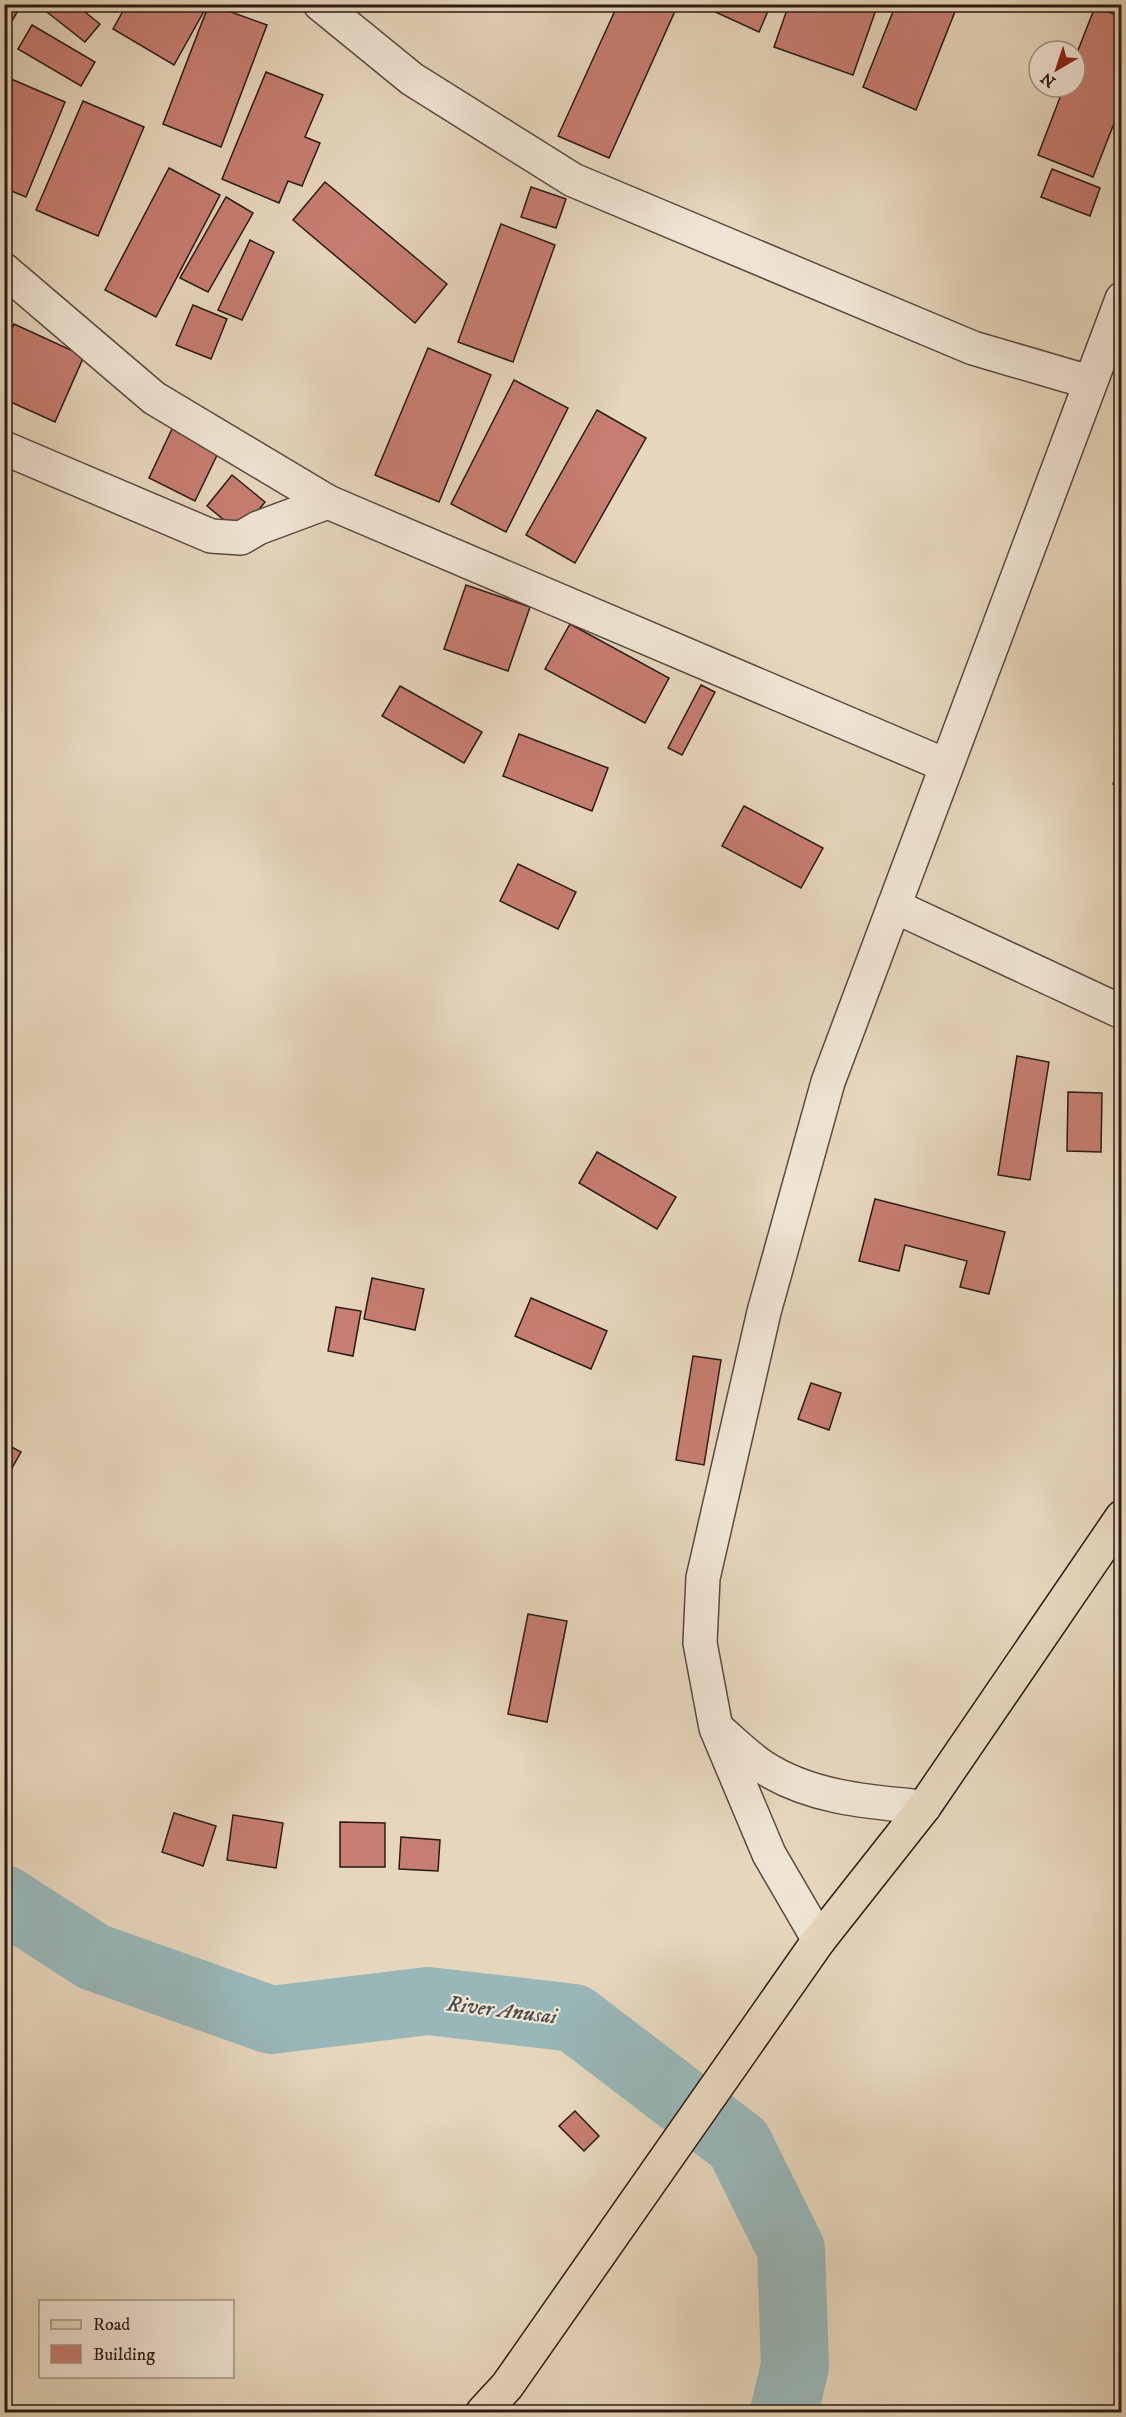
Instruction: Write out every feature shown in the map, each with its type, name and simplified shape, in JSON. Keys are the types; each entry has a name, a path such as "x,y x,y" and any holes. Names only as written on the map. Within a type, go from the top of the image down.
{"main road":[{"path":"483,2412 507,2386 819,1940 924,1807 1122,1517"}],"street":[{"path":"320,4 412,79 573,180 973,348 1089,382"},
{"path":"4,270 154,398 328,502 945,765"},
{"path":"819,1940 769,1854 716,1728 700,1643 703,1578 764,1312 825,1094 945,765 1122,299"},
{"path":"4,448 211,536 241,538 258,528 328,502"},
{"path":"894,906 1122,1012"},
{"path":"716,1728 764,1767 817,1792 875,1803 924,1807"}],"building":[{"path":"4,4 22,4 6,31 4,30"},
{"path":"75,4 100,24 85,42 38,5"},
{"path":"127,4 208,4 174,65 113,29"},
{"path":"209,4 267,25 221,147 163,124"},
{"path":"618,4 660,4 675,11 609,158 558,136"},
{"path":"698,4 771,4 759,32"},
{"path":"789,4 878,4 853,75 774,47"},
{"path":"896,4 958,4 916,110 863,87"},
{"path":"1095,7 1122,17 1122,103 1093,177 1038,155 1059,99 1087,99 1087,39 1082,39"},
{"path":"32,25 95,62 81,86 18,49"},
{"path":"266,72 323,95 305,137 320,143 302,186 288,181 279,203 222,179"},
{"path":"11,79 65,102 26,197 4,188 4,95"},
{"path":"83,101 144,127 98,236 36,210"},
{"path":"169,168 220,195 156,317 105,290"},
{"path":"1052,169 1100,188 1090,216 1041,197"},
{"path":"325,182 447,284 415,323 293,220"},
{"path":"531,187 566,199 556,228 521,217"},
{"path":"226,197 253,213 208,292 180,278"},
{"path":"501,224 555,245 513,362 458,342"},
{"path":"250,240 274,252 242,320 218,310"},
{"path":"193,305 227,319 211,359 176,345"},
{"path":"14,324 84,356 55,422 4,399 4,345"},
{"path":"428,348 491,375 439,502 375,475"},
{"path":"514,380 568,408 506,532 451,504"},
{"path":"597,410 646,438 575,563 526,535"},
{"path":"172,429 219,451 195,501 149,478"},
{"path":"232,475 265,502 240,533 207,506"},
{"path":"466,585 530,607 508,671 444,649"},
{"path":"570,624 669,678 645,723 545,669"},
{"path":"701,685 715,692 682,755 668,748"},
{"path":"400,686 482,732 464,763 382,716"},
{"path":"519,734 608,768 592,811 503,776"},
{"path":"1122,767 1122,788 1113,784"},
{"path":"744,806 823,848 801,888 722,846"},
{"path":"518,864 576,892 558,929 500,901"},
{"path":"1017,1056 1049,1062 1030,1180 998,1175"},
{"path":"1068,1092 1102,1093 1101,1152 1067,1151"},
{"path":"597,1152 676,1197 657,1229 579,1183"},
{"path":"875,1199 1005,1232 989,1294 960,1287 967,1261 905,1245 899,1271 859,1261"},
{"path":"372,1278 424,1289 415,1330 364,1319"},
{"path":"531,1298 607,1331 591,1369 515,1336"},
{"path":"336,1307 361,1311 353,1356 328,1351"},
{"path":"693,1356 721,1360 704,1465 676,1460"},
{"path":"811,1383 841,1393 829,1430 798,1419"},
{"path":"4,1443 21,1452 4,1482"},
{"path":"528,1614 567,1621 547,1722 508,1714"},
{"path":"174,1813 216,1826 203,1866 162,1852"},
{"path":"233,1815 283,1823 276,1868 227,1860"},
{"path":"340,1822 385,1823 385,1867 340,1867"},
{"path":"401,1837 440,1840 438,1871 399,1869"},
{"path":"575,2111 599,2136 584,2151 559,2126"}],"waterway":[{"name":"River Anusai","path":"4,1899 94,1957 271,2020 428,2001 574,2018 739,2144 791,2249 795,2366 784,2412"}]}
